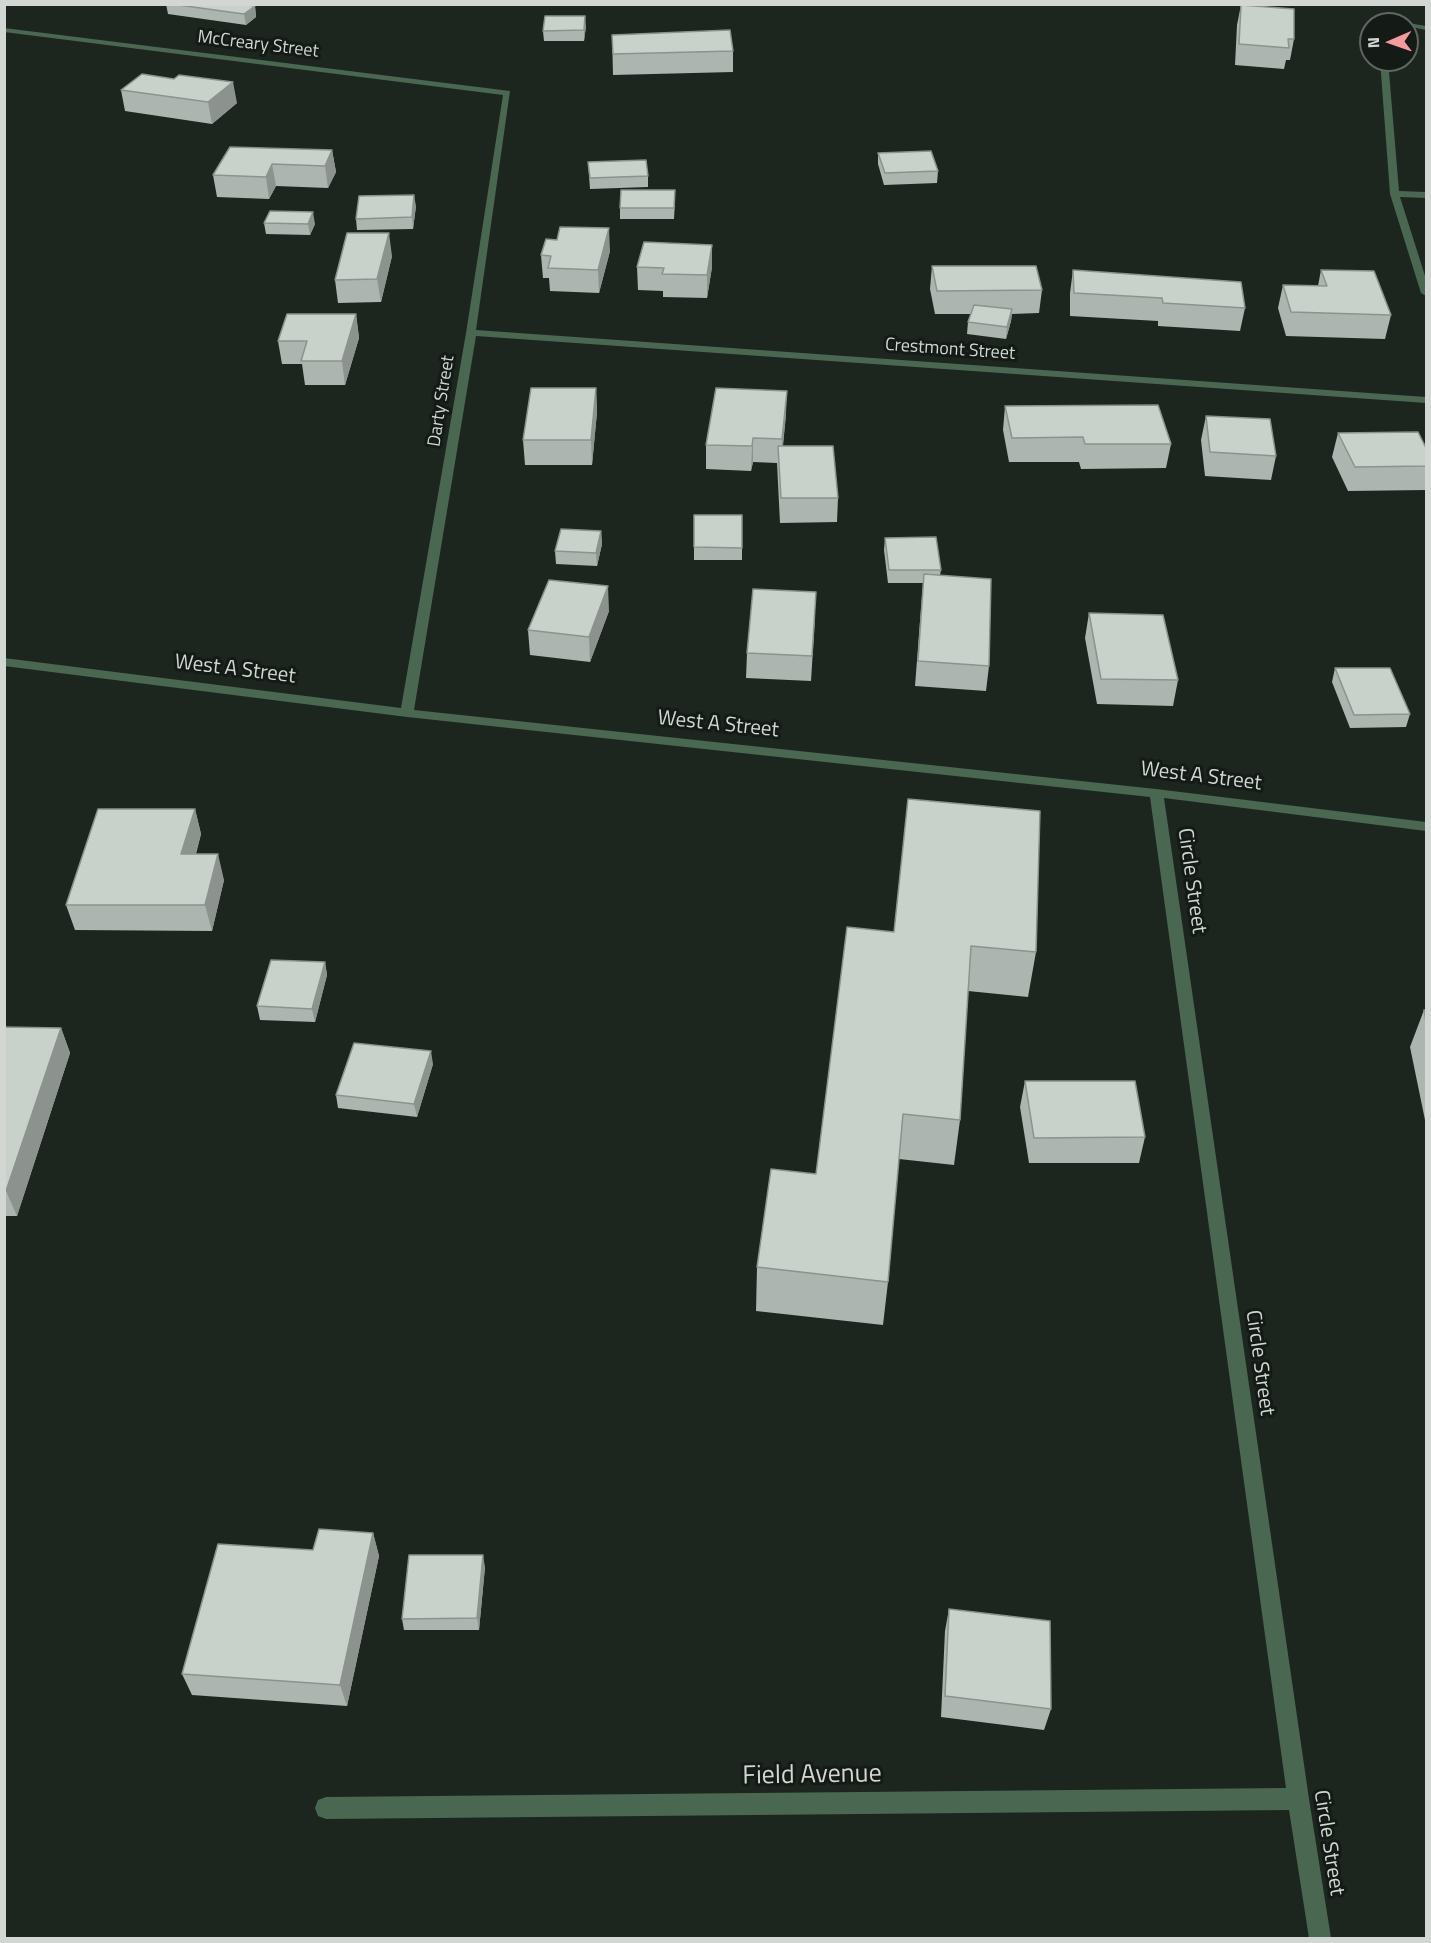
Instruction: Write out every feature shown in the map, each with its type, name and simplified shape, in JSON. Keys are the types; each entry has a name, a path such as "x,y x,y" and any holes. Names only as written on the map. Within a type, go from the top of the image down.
{"street":[{"name":"McCreary Street","path":"4,30 507,93"},
{"path":"1385,72 1395,194 1426,293"},
{"name":"Darty Street","path":"407,713 471,333 507,93"},
{"path":"1395,194 1426,195"},
{"name":"Crestmont Street","path":"471,333 1426,400"},
{"name":"West A Street","path":"4,663 407,713 1156,793 1426,826"},
{"name":"Circle Street","path":"1156,793 1298,1799 1320,1938"},
{"name":"Field Avenue","path":"326,1808 1298,1799"}],"building":[{"path":"171,4 240,4 255,6 244,14"},
{"path":"1241,5 1294,9 1294,39 1288,39 1289,48 1239,44"},
{"path":"545,16 585,16 584,30 543,31"},
{"path":"730,30 733,51 613,54 612,35"},
{"path":"142,74 174,79 179,75 233,82 208,102 121,90"},
{"path":"230,147 332,150 325,166 272,164 266,177 213,175"},
{"path":"931,151 938,171 885,173 878,153"},
{"path":"646,160 648,176 590,178 588,162"},
{"path":"621,190 675,190 674,208 620,208"},
{"path":"414,195 412,217 356,219 359,196"},
{"path":"270,211 313,212 308,224 264,223"},
{"path":"560,227 609,228 598,270 548,268 551,256 541,255 546,239 557,240"},
{"path":"347,233 389,233 377,279 335,280"},
{"path":"644,242 712,245 707,275 662,274 664,268 637,267"},
{"path":"932,266 1036,266 1042,290 937,291"},
{"path":"1073,270 1241,282 1245,308 1163,303 1162,298 1074,293"},
{"path":"1321,270 1374,271 1391,315 1291,312 1283,285 1327,286"},
{"path":"974,305 1012,309 1007,327 968,322"},
{"path":"287,314 356,314 342,361 301,361 307,341 278,341"},
{"path":"531,388 596,388 591,440 523,440"},
{"path":"716,388 787,391 782,439 753,438 752,446 706,445"},
{"path":"1158,405 1171,444 1085,444 1083,437 1012,438 1005,406"},
{"path":"1206,416 1270,419 1276,456 1210,452"},
{"path":"1418,432 1426,448 1426,466 1355,467 1338,433"},
{"path":"778,446 833,446 838,498 781,498"},
{"path":"694,515 742,515 742,548 694,547"},
{"path":"561,529 601,531 596,553 555,551"},
{"path":"936,537 941,570 889,570 885,538"},
{"path":"924,574 991,579 989,666 918,661"},
{"path":"549,580 608,586 589,637 528,630"},
{"path":"753,589 816,592 812,656 747,653"},
{"path":"1089,613 1163,615 1178,680 1101,679"},
{"path":"1335,668 1390,668 1410,714 1354,715"},
{"path":"908,799 1040,811 1036,952 971,946 960,1120 903,1114 888,1282 757,1267 771,1169 816,1174 847,927 894,932"},
{"path":"98,809 195,809 181,854 218,854 205,905 66,905"},
{"path":"271,960 325,962 312,1009 257,1006"},
{"path":"4,1027 61,1028 6,1191 4,1191"},
{"path":"354,1043 431,1051 414,1104 336,1095"},
{"path":"1025,1081 1135,1081 1145,1137 1034,1138"},
{"path":"319,1529 373,1533 340,1685 182,1674 218,1544 313,1550"},
{"path":"409,1555 483,1555 477,1618 402,1619"},
{"path":"949,1609 1050,1621 1051,1709 945,1696"}]}
